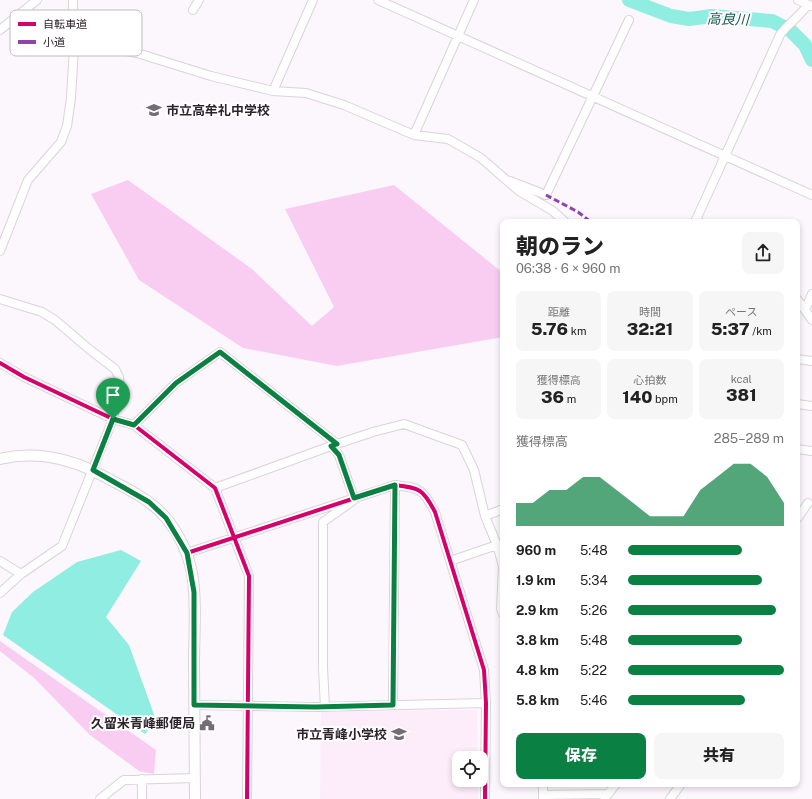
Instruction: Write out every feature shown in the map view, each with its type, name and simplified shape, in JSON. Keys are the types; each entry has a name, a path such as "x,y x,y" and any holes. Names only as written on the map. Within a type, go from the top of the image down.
{"street":[{"path":"25,10 37,0"},
{"path":"73,0 73,10"},
{"path":"193,10 199,0"},
{"path":"273,91 313,0"},
{"path":"378,0 812,195"},
{"path":"414,135 474,0"},
{"path":"696,219 781,32 809,6 798,0"},
{"path":"505,179 546,195 629,20"},
{"path":"0,30 10,22"},
{"path":"142,55 212,76 273,91 306,93 344,105 414,135 448,139 481,158 519,192 553,211 562,219"},
{"path":"0,251 28,180 61,142 67,126 71,98 73,56"},
{"path":"805,310 812,294"},
{"path":"0,299 42,312 55,320 115,369 119,377 120,387 113,419 62,546 21,574 0,593"},
{"path":"800,303 812,320"},
{"path":"134,425 176,383 220,352 334,445 357,496"},
{"path":"800,359 812,361"},
{"path":"0,363 24,377 113,419 134,425 215,488 249,576 247,799"},
{"path":"800,404 812,406"},
{"path":"215,488 334,445 373,432 404,424 462,445 474,470 485,516 500,556"},
{"path":"800,449 812,451"},
{"path":"0,459 23,455 44,455 67,460 93,470 149,502 166,518 187,553 194,592 194,799"},
{"path":"187,553 357,496 395,485 415,487 426,497 435,512 484,670 486,703 485,799"},
{"path":"393,705 395,485"},
{"path":"325,706 323,668 323,522 357,496"},
{"path":"800,515 808,504"},
{"path":"485,516 500,510"},
{"path":"450,560 497,545"},
{"path":"0,561 21,574"},
{"path":"194,705 325,706 486,703"},
{"path":"100,799 124,780 195,778"},
{"path":"142,779 142,799"},
{"path":"543,797 606,797 614,787"},
{"path":"670,799 678,787"}],"shaded area":[{"path":"128,180 252,269 312,326 334,307 285,209 394,185 500,271 500,338 337,366 243,348 139,280 91,194"},
{"path":"121,550 141,561 106,617 129,645 156,720 145,734 3,635 12,612 33,592 77,562"},
{"path":"0,641 156,750 154,774 139,771 90,735 34,678 0,651"},
{"name":"市立青峰小学校","path":"477,710 478,751 452,751 452,787 478,787 478,799 320,799 321,711"}],"waterway":[{"name":"高良川","path":"629,0 671,16 689,19 712,16 772,21 790,30 805,45 812,60"}],"marked path":[{"path":"546,195 578,212 587,219"}],"cycle path":[{"path":"0,363 24,377 113,419 134,425 215,488 249,576 247,799"},
{"path":"187,553 395,485 410,487 424,494 435,512 484,670 486,703 485,799"}],"place":[{"name":"市立高牟礼中学校","path":"154,110"},
{"name":"久留米青峰郵便局","path":"207,723"},
{"name":"市立青峰小学校","path":"399,734"}],"route":[{"path":"220,352 337,444 331,446 339,455 354,498 395,485 393,705 315,707 194,705 194,592 192,573 187,553 166,518 149,502 93,470 113,419 134,425 176,383 220,352"}]}
